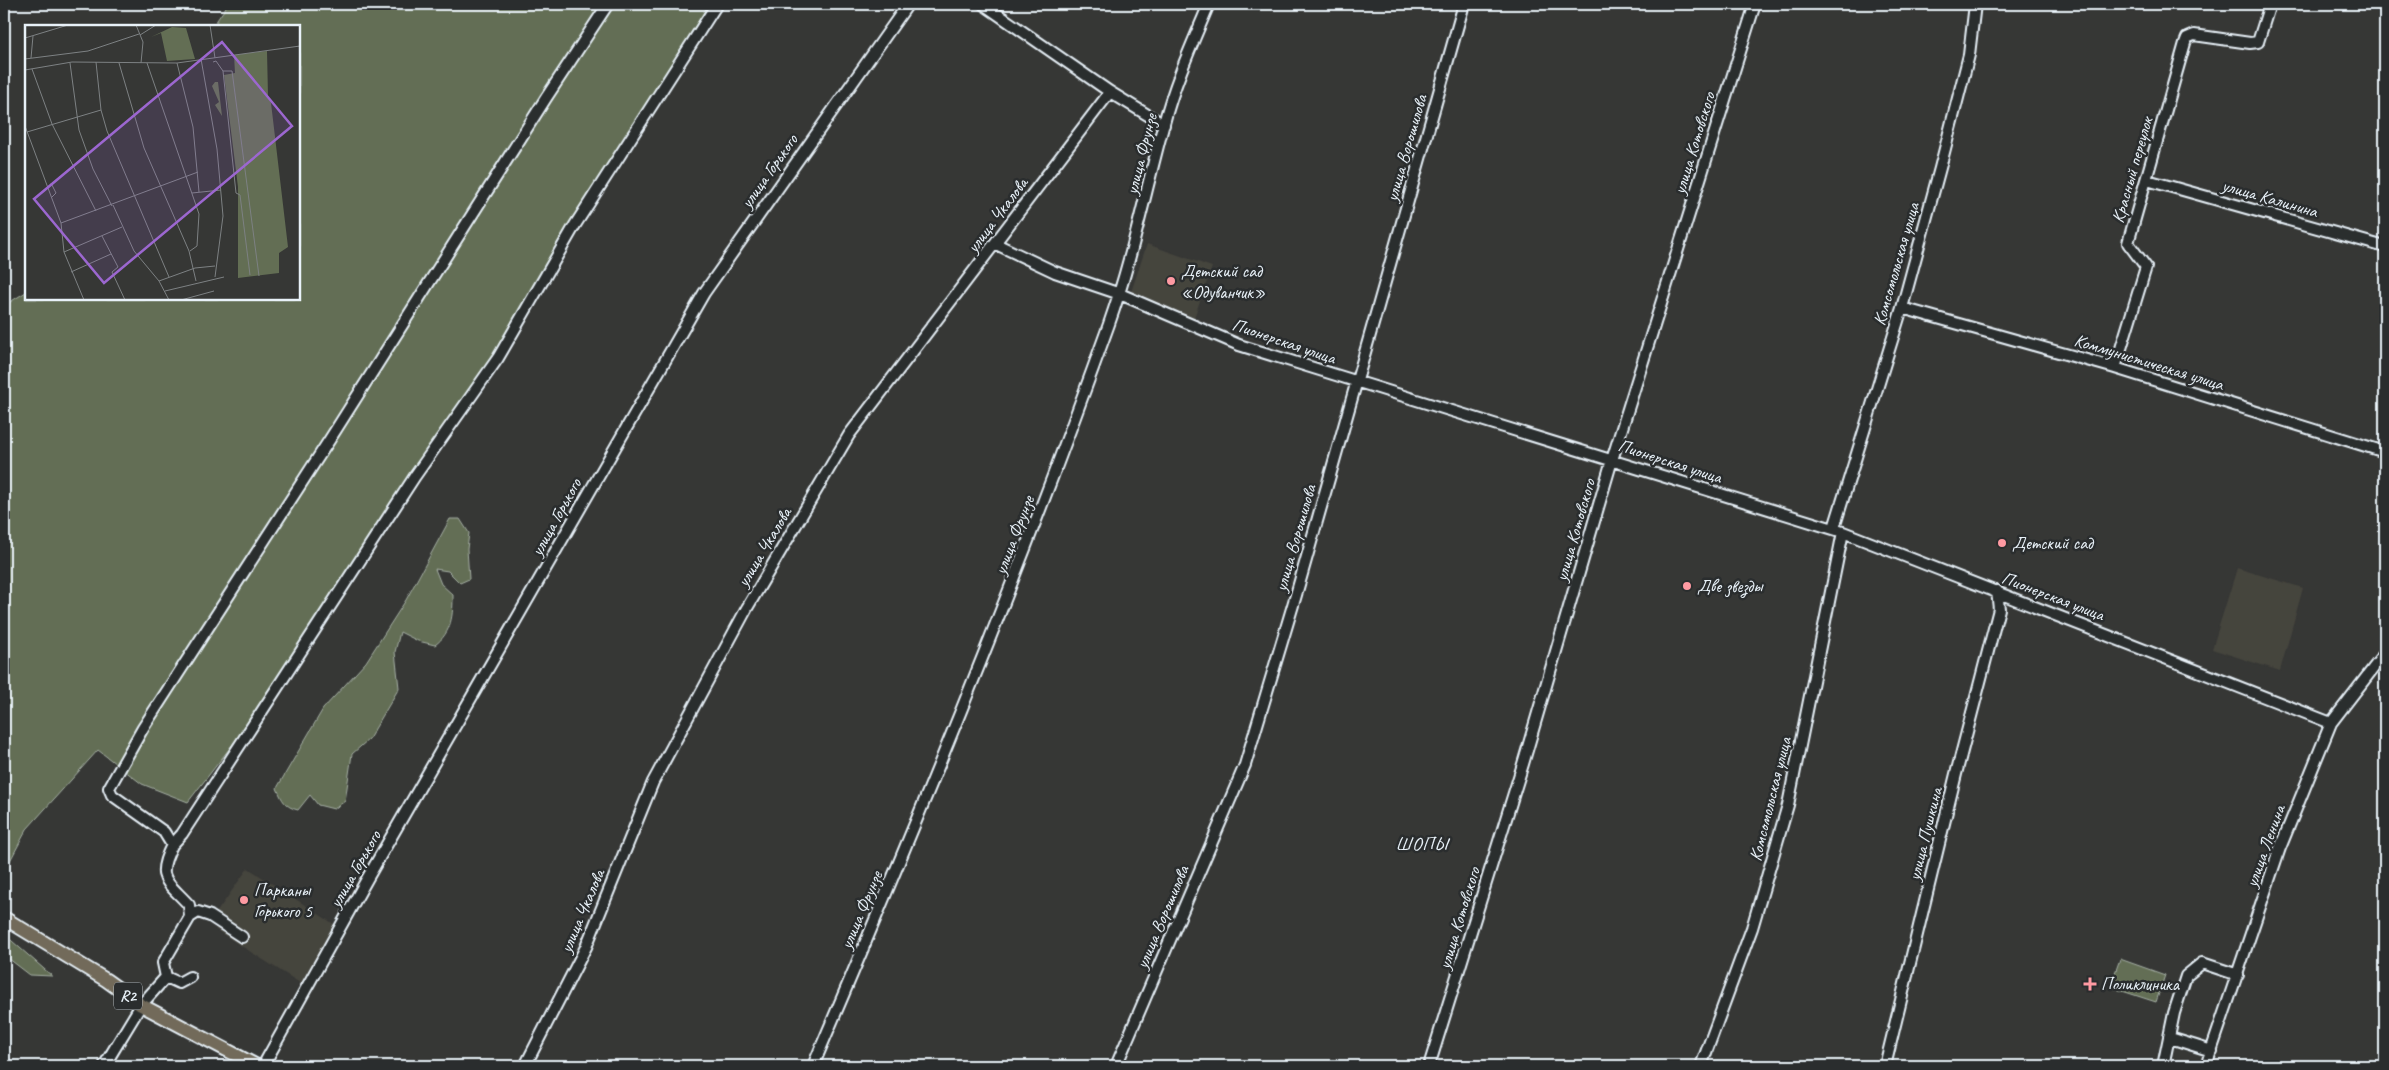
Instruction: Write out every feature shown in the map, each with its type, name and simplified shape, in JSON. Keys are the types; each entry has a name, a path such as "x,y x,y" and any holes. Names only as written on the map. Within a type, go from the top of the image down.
{"main road":[{"name":"R2","path":"4,918 106,980 141,1004 257,1066"}],"street":[{"path":"172,845 164,832 112,796 109,788 149,719 608,4"},
{"path":"190,917 189,905 164,877 163,863 172,845 182,834 415,476 498,358 575,224 717,4"},
{"name":"улица Горького","path":"263,1066 367,879 704,293 908,4"},
{"path":"983,4 1110,92 1164,125"},
{"name":"улица Фрунзе","path":"813,1066 973,684 1048,494 1120,294 1144,208 1164,125 1189,51 1209,4"},
{"name":"улица Ворошилова","path":"1116,1066 1245,764 1296,595 1464,4"},
{"name":"улица Котовского","path":"1429,1066 1523,764 1612,460 1755,4"},
{"name":"Комсомольская улица","path":"1701,1066 1752,928 1788,804 1839,530 1902,308 1969,55 1975,4"},
{"name":"Красный переулок","path":"2115,368 2146,267 2128,243 2185,43 2190,36 2200,35 2254,44 2261,37 2270,4"},
{"name":"улица Чкалова","path":"525,1066 586,948 653,782 747,608 850,436 1110,92"},
{"name":"улица Калинина","path":"2147,180 2385,247"},
{"name":"Пионерская улица","path":"996,244 1055,272 1120,294 1239,345 1839,530 2331,723"},
{"name":"Коммунистическая улица","path":"1902,308 2115,368 2385,452"},
{"name":"улица Пушкина","path":"1885,1066 1956,774 1999,610 1997,591"},
{"path":"1999,610 2017,599"},
{"name":"улица Ленина","path":"2206,1066 2280,848 2331,723 2385,653"},
{"path":"166,977 163,964 190,917 198,912 210,916 242,937"},
{"path":"2163,1066 2174,1013 2186,976 2202,964 2238,975"},
{"path":"166,977 179,983 190,977"},
{"path":"104,1066 141,1004 166,977"},
{"path":"2170,1038 2212,1051"}],"shaded area":[{"name":"Детский сад «Одуванчик»","path":"1147,244 1212,267 1194,318 1130,295"},
{"path":"2237,568 2303,588 2280,671 2212,649"},
{"path":"248,868 337,926 303,985 216,930 214,916"}],"green space":[{"path":"228,4 709,4 583,205 489,365 236,740 188,802 142,784 98,750 27,829 4,872 4,313 10,302 25,293 25,300 300,300 300,25 214,25"},
{"path":"450,519 460,519 469,533 467,549 469,579 460,583 448,571 435,569 441,584 453,595 452,616 445,635 435,645 418,641 400,632 395,652 399,688 369,739 352,754 345,801 334,809 318,805 310,795 298,810 290,807 282,799 277,788 323,709 366,662 406,600"},
{"path":"4,934 52,976 30,975 4,955"},
{"path":"2120,959 2165,975 2156,1002 2110,987"}],"place":[{"name":"Детский сад «Одуванчик»","path":"1171,281"},
{"name":"Детский сад","path":"2002,543"},
{"name":"Две звезды","path":"1687,586"},
{"name":"Парканы Горького 5","path":"244,900"},
{"name":"Поликлиника","path":"2090,984"}],"district":[{"name":"ШОПЫ","path":"1422,844"}]}
